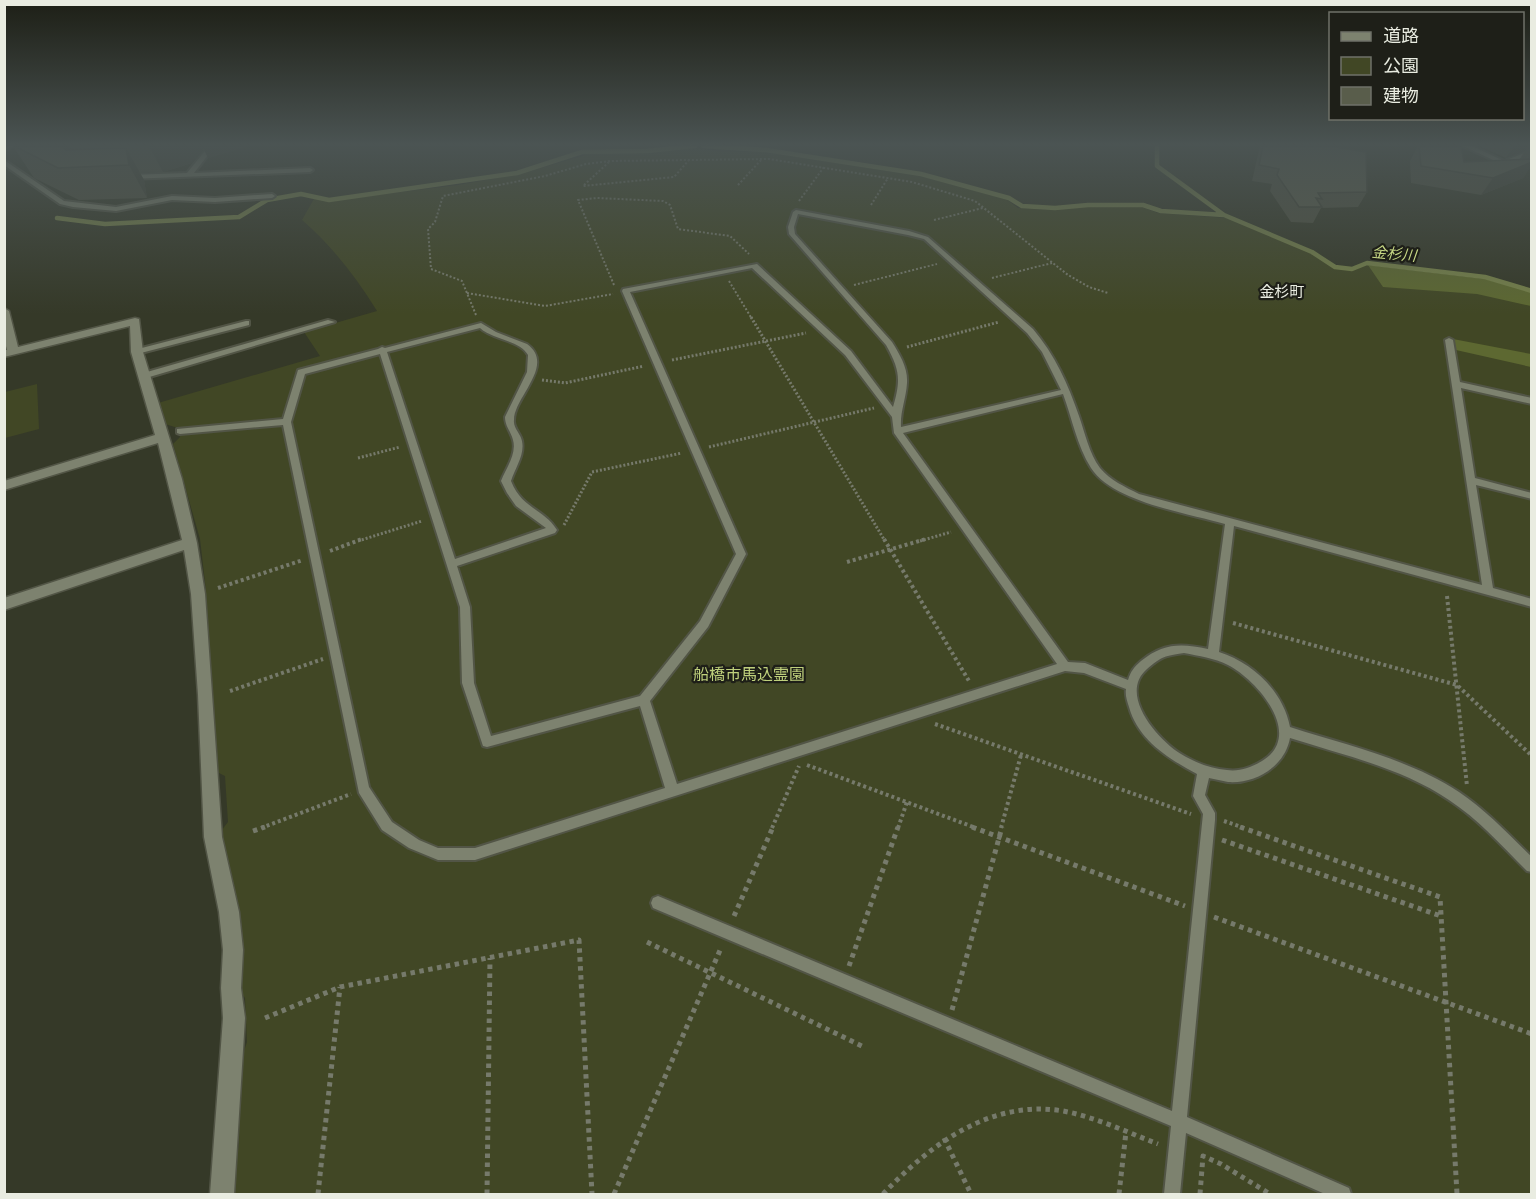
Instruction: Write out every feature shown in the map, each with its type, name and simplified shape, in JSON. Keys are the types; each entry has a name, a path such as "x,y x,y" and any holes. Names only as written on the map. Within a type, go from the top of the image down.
{"street":[{"path":"4,311 9,353 135,321 137,352 190,543 200,616 213,837 229,912 233,950 231,987 234,1018 222,1194"},
{"path":"4,486 162,437"},
{"path":"4,604 190,543"}],"lane":[{"path":"60,202 116,209 152,202"},
{"path":"1065,666 897,431 897,418 905,384 899,358 792,234 791,227 796,212 920,236 951,261 1044,346 1066,391 1090,459 1099,472 1115,486 1136,496 1230,523 1532,603"},
{"path":"381,350 465,607 468,683 487,742 644,700 704,624 741,554 626,291 753,266 848,353 897,418"},
{"path":"143,376 331,322"},
{"path":"137,352 246,323"},
{"path":"451,564 552,530 546,520 526,510 516,500 506,481 517,453 518,443 508,423 510,414 530,379 533,355 531,351 526,347 495,337 480,325 301,372 287,422 363,789 387,826 414,844 438,854 475,854 1065,666 1085,668 1131,686"},
{"path":"1449,340 1488,592"},
{"path":"1456,384 1532,401"},
{"path":"897,431 1066,391"},
{"path":"180,431 287,422"},
{"path":"1471,480 1532,496"},
{"path":"1213,653 1230,523"},
{"path":"1184,649 1213,653 1235,662 1254,676 1270,693 1281,711 1285,731 1282,749 1270,764 1252,773 1229,776 1204,772 1172,757 1148,735 1134,710 1131,686 1140,666 1159,653 1184,649"},
{"path":"644,700 673,792"},
{"path":"1285,731 1399,769 1442,789 1469,809 1532,866"},
{"path":"1172,1194 1208,824 1199,796 1204,772"},
{"path":"658,903 1180,1122 1343,1194"}],"path":[{"path":"441,202 435,222 428,229 431,269 458,278 462,282 480,325"},
{"path":"579,202 615,285 626,291"},
{"path":"665,202 670,205 678,229 730,236 748,253 753,266"},
{"path":"796,212 799,202"},
{"path":"973,202 1078,281 1108,293"},
{"path":"934,220 984,208"},
{"path":"847,286 951,261"},
{"path":"975,283 1052,263"},
{"path":"723,272 977,694"},
{"path":"467,293 545,306 626,291"},
{"path":"904,348 1015,318"},
{"path":"530,379 566,383 822,329"},
{"path":"563,526 592,472 887,405"},
{"path":"358,458 412,444"},
{"path":"218,588 377,534 436,518"},
{"path":"847,562 966,528"},
{"path":"1447,596 1469,809"},
{"path":"1218,618 1457,686 1532,756"},
{"path":"230,691 335,655"},
{"path":"910,716 1208,824 1441,916"},
{"path":"948,1025 1021,755"},
{"path":"783,756 1532,1034"},
{"path":"614,1194 801,763"},
{"path":"253,831 363,789"},
{"path":"844,981 907,802"},
{"path":"1208,824 1440,897 1456,1194"},
{"path":"265,1018 340,987 579,940 592,1194"},
{"path":"647,942 864,1047"},
{"path":"487,1194 490,958"},
{"path":"318,1194 340,987"},
{"path":"883,1194 906,1168 944,1138 983,1119 1023,1110 1062,1111 1177,1150"},
{"path":"1119,1194 1125,1132"},
{"path":"944,1138 971,1194"},
{"path":"1200,1194 1203,1156 1221,1164 1270,1194"}],"green space":[{"name":"船橋市馬込霊園","path":"312,202 1010,202 1018,208 1052,210 1091,206 1142,207 1158,213 1227,218 1310,252 1337,269 1354,270 1368,265 1485,279 1531,292 1531,1194 231,1194 239,1144 240,1063 247,1042 245,998 238,988 218,835 228,822 225,776 213,770 206,591 200,539 173,444 180,437 178,428 165,424 158,403 320,356 304,332 377,311 343,263 302,220"},
{"path":"1368,265 1485,279 1531,292 1531,306 1477,294 1383,287"},
{"path":"1453,339 1531,354 1531,367 1456,350"},
{"path":"37,384 39,429 5,438 5,392"}],"building":[{"path":"1296,202 1319,202 1322,207 1299,207"}],"waterway":[{"path":"57,218 105,224 239,217 264,202"},
{"path":"1015,202 1022,206 1055,208 1088,205 1143,205 1161,211 1224,215"},
{"name":"金杉川","path":"1206,202 1224,215"},
{"name":"金杉川","path":"1224,215 1312,252 1335,267 1352,269 1367,263 1485,277 1532,291"}],"district":[{"name":"金杉町","path":"1282,292"}]}
